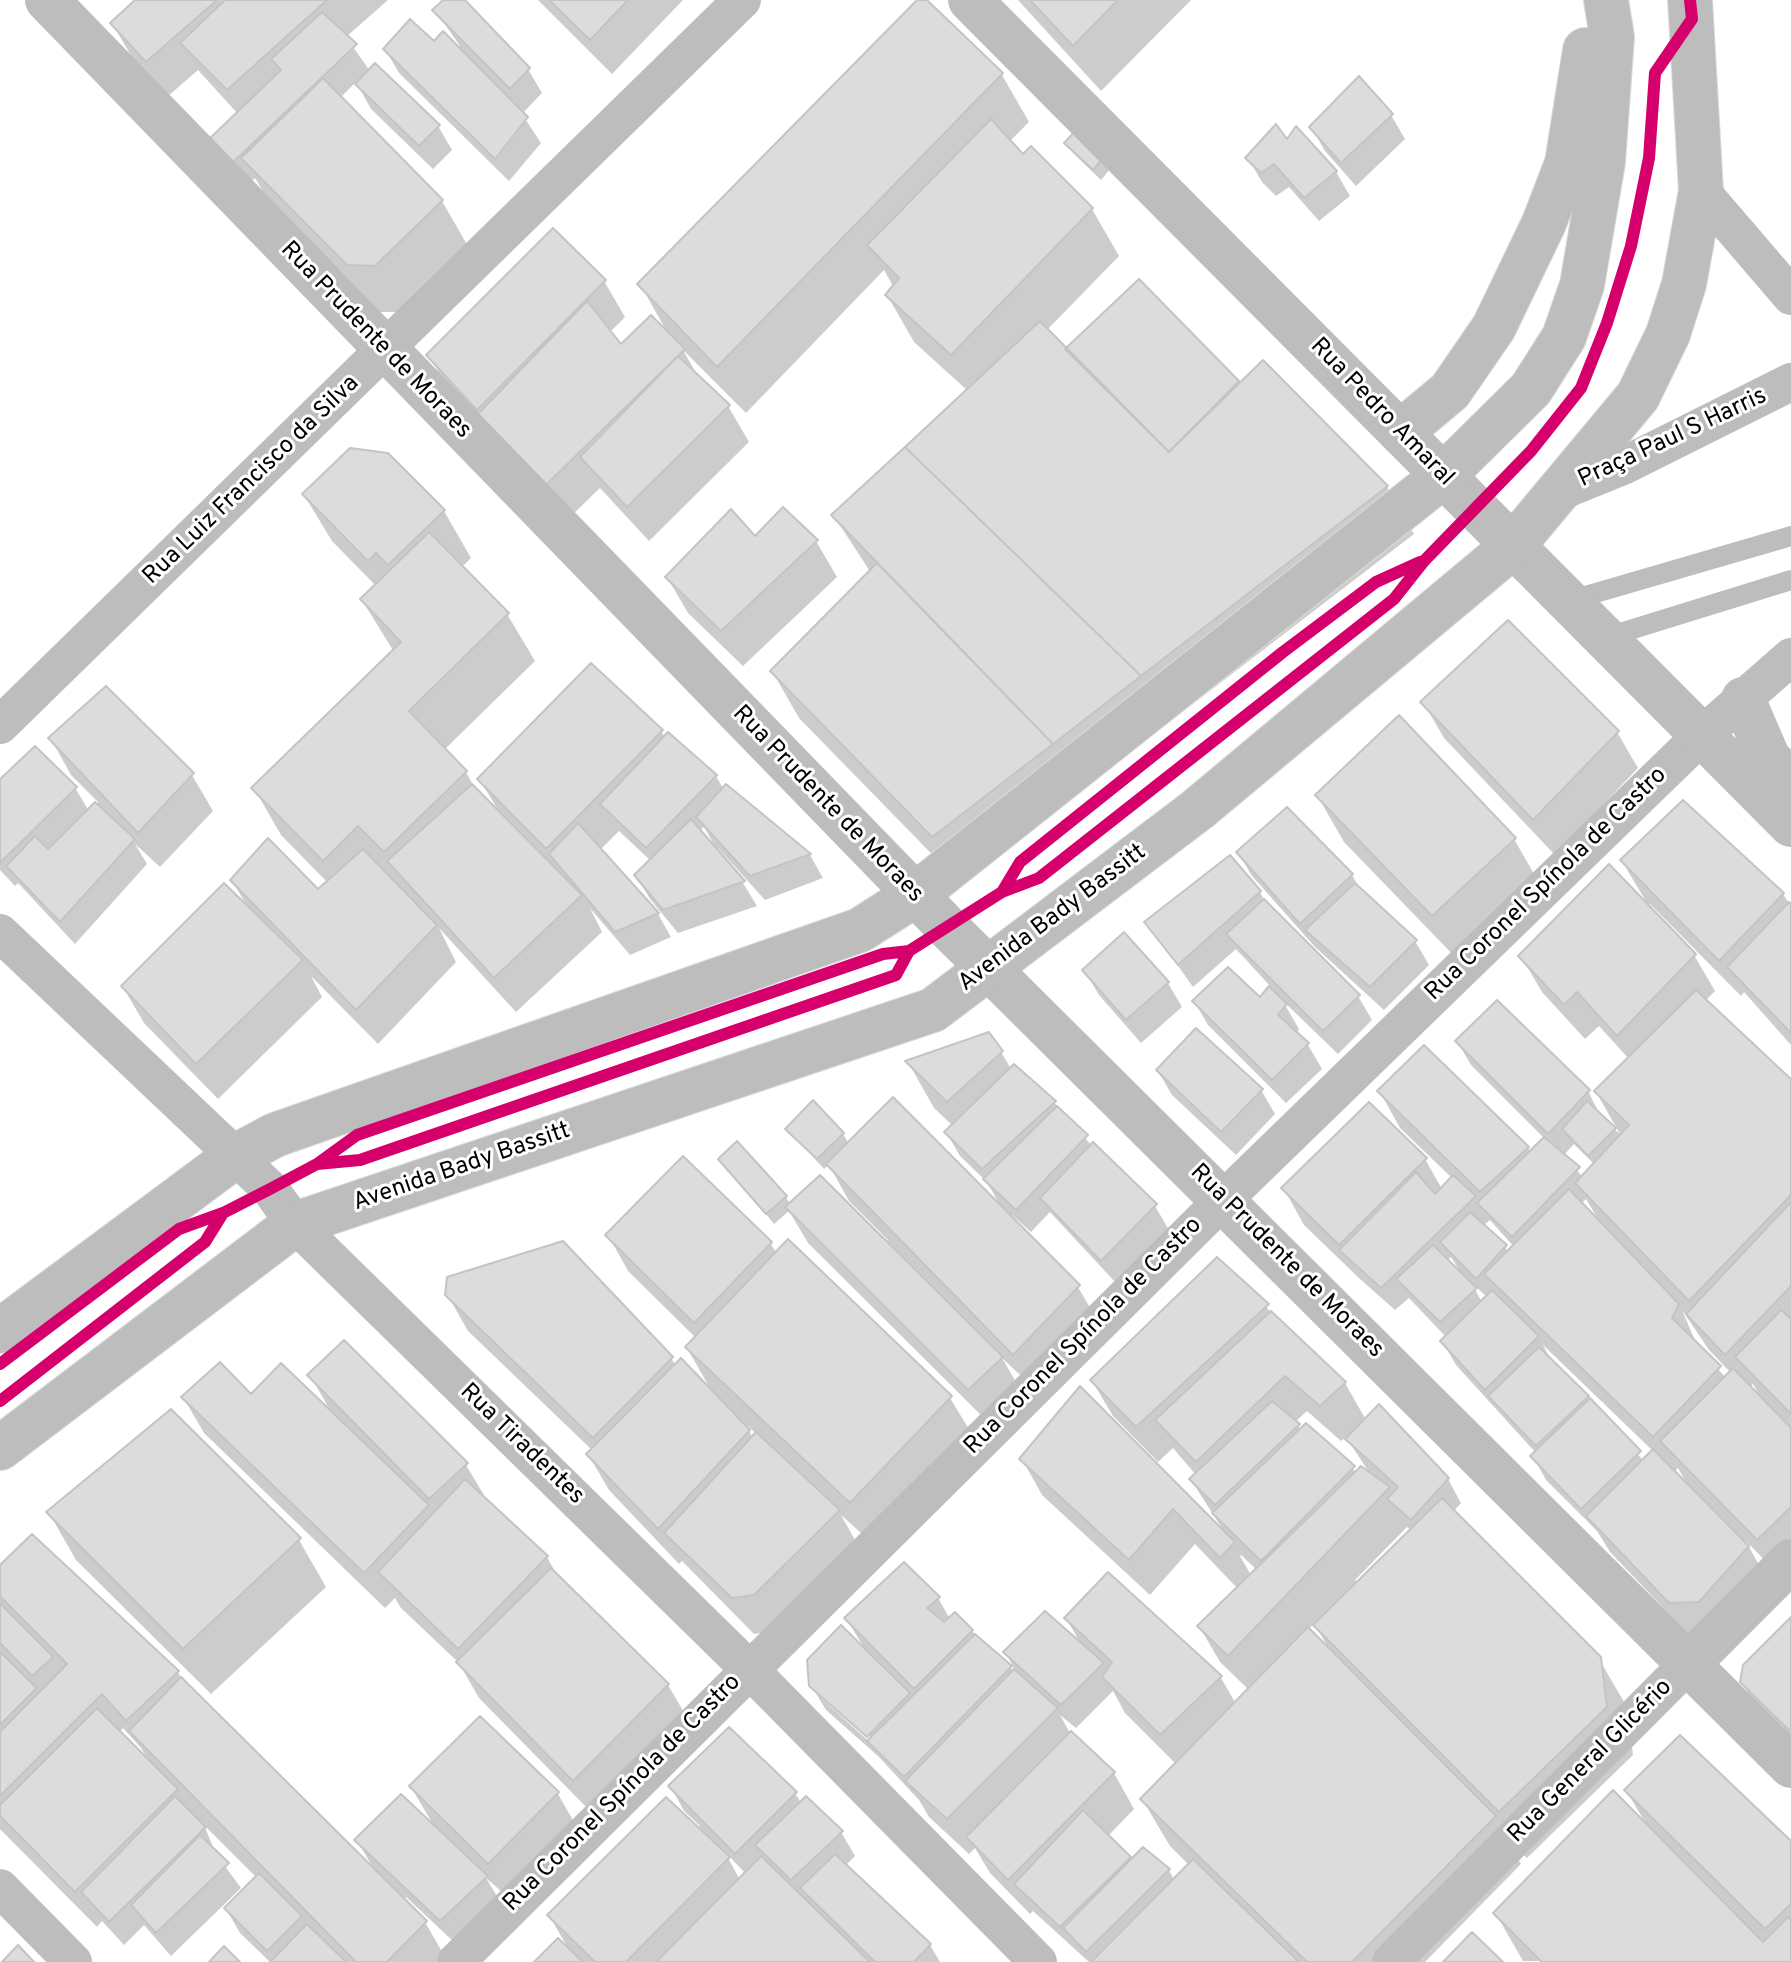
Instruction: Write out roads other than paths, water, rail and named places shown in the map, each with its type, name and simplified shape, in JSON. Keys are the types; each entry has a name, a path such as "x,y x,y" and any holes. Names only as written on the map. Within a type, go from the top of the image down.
{"main road":[{"name":"Rua Prudente de Moraes","path":"47,0 385,352 915,895 1791,1766"},
{"name":"Rua Pedro Amaral","path":"970,0 1791,825"},
{"path":"1401,432 1450,391 1494,327 1544,223 1567,163 1591,0"},
{"path":"0,1331 234,1157 275,1135 860,930 915,895 1443,476 1531,389 1564,337 1582,285 1603,162 1612,37 1606,0"},
{"name":"Avenida Bady Bassitt","path":"0,1448 295,1224 933,1010 1197,810 1512,547 1638,396 1668,334 1684,284 1701,191 1690,0"},
{"path":"1743,699 1763,748 1791,780"},
{"name":"Rua General Glicério","path":"1689,1663 1791,1561"}],"street":[{"name":"Rua Luiz Francisco da Silva","path":"0,725 742,0"},
{"path":"1701,191 1791,296"},
{"name":"Praça Paul S Harris","path":"1554,494 1623,466 1791,382"},
{"name":"Rua Coronel Spínola de Castro","path":"456,1962 748,1668 1224,1199 1702,735 1791,657"},
{"name":"Rua Tiradentes","path":"0,933 270,1189 295,1224 748,1668 1038,1962"},
{"name":"Rua General Glicério","path":"1391,1962 1689,1663"},
{"path":"0,1888 73,1962"}],"lane":[{"path":"1566,601 1791,536"},
{"path":"1603,639 1791,580"}]}
